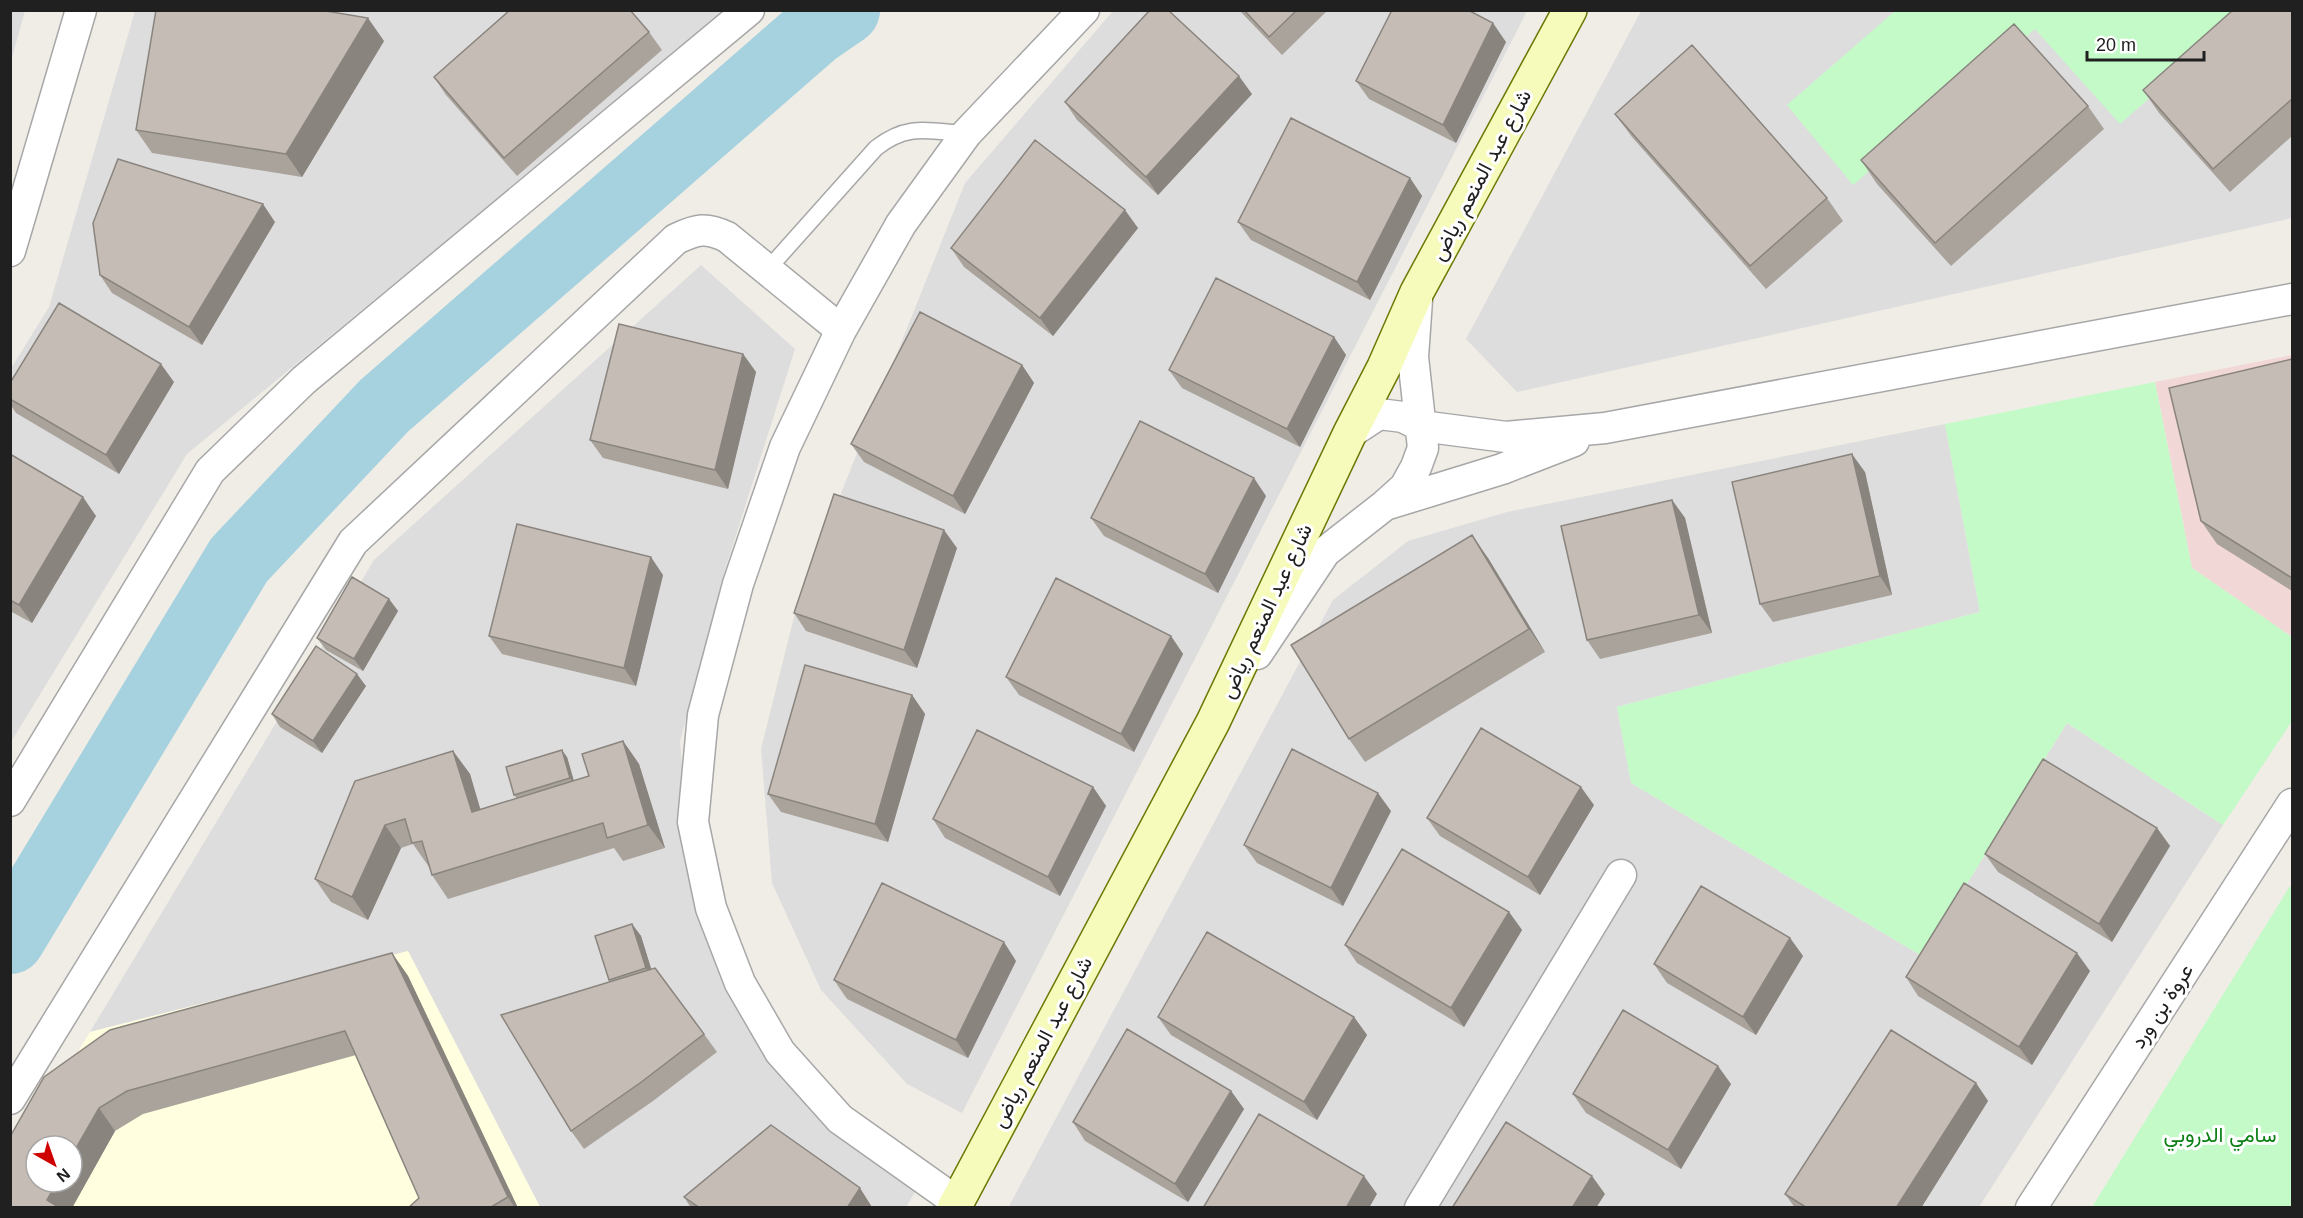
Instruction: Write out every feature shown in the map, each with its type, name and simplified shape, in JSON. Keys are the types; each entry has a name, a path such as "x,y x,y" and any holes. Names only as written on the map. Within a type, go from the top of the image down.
{"main road":[{"name":"شارع عبد المنعم رياض","path":"956,1205 1213,722 1418,292 1570,10"}],"street":[{"path":"10,251 81,10"},
{"path":"10,801 210,471 304,380 749,10"},
{"path":"956,1205 840,1119 780,1052 740,983 711,908 693,822 704,715 738,584 785,447 841,330 901,224 966,134 1084,10"},
{"path":"10,1099 353,542 676,239 693,231 713,231 727,237 841,330"},
{"path":"1213,722 1325,552 1406,487 1416,467 1424,448 1413,357 1418,292"},
{"path":"1350,433 1379,414 1403,417 1421,426 1506,437 1605,428 2292,299"},
{"path":"1385,505 1502,469 1605,428"},
{"name":"عروة بن ورد","path":"2031,1208 2292,804"},
{"path":"1420,1208 1621,875"}],"lane":[{"path":"768,269 876,147 888,138 914,129 966,134"}],"shaded area":[{"path":"10,11 25,11 11,61"},
{"path":"135,11 724,11 187,454 11,742 10,370 49,307"},
{"path":"1113,11 1527,11 962,1113 907,1084 821,990 772,883 761,749 798,601 965,183"},
{"path":"1641,11 2292,11 2292,218 1517,392 1466,339"},
{"path":"701,265 795,349 723,576 680,742 694,903 754,1034 921,1182 906,1207 540,1207 408,951 90,1032 374,560"},
{"path":"2292,355 2292,637 2192,568 2155,382"},
{"path":"1945,424 1980,612 1617,707 1631,783 1922,956 2067,723 2223,825 1979,1207 1008,1208 1333,600 1408,541 1507,512"},
{"path":"408,951 540,1207 11,1207 10,1164 24,1141 24,1194 84,1194 84,1134 28,1134 90,1032"}],"green space":[{"path":"1895,11 2248,11 2120,124 2035,29 1853,185 1787,105"},
{"path":"2155,382 2192,568 2292,637 2292,721 2223,825 2067,723 1922,956 1631,783 1617,707 1980,612 1945,424"},
{"name":"سامي الدروبي","path":"2290,886 2292,890 2292,1207 2092,1207"}],"building":[{"path":"156,10 320,10 368,18 286,154 136,130"},
{"path":"510,10 630,10 649,32 504,158 434,77"},
{"path":"1150,10 1168,10 1239,76 1146,177 1065,102"},
{"path":"1244,10 1297,10 1269,37"},
{"path":"1392,10 1468,10 1493,23 1443,125 1356,81"},
{"path":"2233,10 2292,10 2292,99 2213,169 2143,90"},
{"path":"2014,24 2088,106 1935,243 1861,160"},
{"path":"1692,45 1827,198 1750,266 1615,114"},
{"path":"1291,118 1410,178 1357,282 1238,222"},
{"path":"1035,140 1125,210 1040,318 951,248"},
{"path":"118,159 263,204 189,327 100,275 93,223"},
{"path":"1216,278 1334,337 1287,429 1169,370"},
{"path":"59,303 161,364 106,455 10,399 10,383"},
{"path":"920,312 1022,365 953,496 851,444"},
{"path":"619,324 743,354 715,470 590,440"},
{"path":"2292,359 2292,578 2201,521 2169,388"},
{"path":"1140,421 1254,478 1205,574 1091,518"},
{"path":"10,454 83,497 19,605 10,600"},
{"path":"1852,454 1880,576 1760,604 1732,482"},
{"path":"834,494 944,530 904,650 794,613"},
{"path":"1672,500 1699,615 1587,640 1561,526"},
{"path":"517,524 651,557 624,668 489,636"},
{"path":"1472,535 1529,629 1349,739 1291,645"},
{"path":"352,577 389,599 354,659 317,638"},
{"path":"1056,578 1171,636 1121,734 1006,677"},
{"path":"316,646 357,674 313,741 272,714"},
{"path":"805,665 912,695 875,824 768,794"},
{"path":"1481,728 1581,787 1528,877 1427,818"},
{"path":"977,730 1093,787 1048,877 933,819"},
{"path":"623,741 648,825 607,838 603,823 432,875 422,841 412,843 405,819 385,825 352,897 315,879 355,781 453,751 472,812 589,776 582,754"},
{"path":"1292,749 1378,793 1331,888 1244,845"},
{"path":"562,750 570,778 514,795 506,767"},
{"path":"2043,759 2157,828 2099,924 1985,854"},
{"path":"1402,849 1509,912 1451,1008 1345,945"},
{"path":"882,883 1004,942 956,1040 834,980"},
{"path":"1964,883 2077,953 2019,1047 1906,977"},
{"path":"1701,886 1790,938 1743,1017 1654,964"},
{"path":"632,924 646,968 609,980 595,936"},
{"path":"1207,932 1354,1017 1304,1102 1158,1017"},
{"path":"392,953 508,1197 491,1207 493,1208 408,1208 419,1198 345,1031 127,1091 99,1108 84,1134 24,1134 24,1194 50,1194 47,1200 60,1208 10,1208 10,1137 44,1077 110,1030"},
{"path":"655,968 704,1034 640,1083 571,1131 501,1015"},
{"path":"1623,1010 1718,1066 1668,1150 1573,1094"},
{"path":"1127,1029 1231,1091 1175,1184 1073,1122"},
{"path":"1891,1030 1976,1083 1896,1208 1807,1208 1785,1194"},
{"path":"1259,1114 1364,1176 1346,1208 1203,1208"},
{"path":"1506,1122 1592,1176 1572,1208 1452,1208"},
{"path":"771,1125 860,1188 847,1208 700,1208 684,1197"}],"waterway":[{"path":"10,939 239,560 384,406 813,32 845,10"}]}
